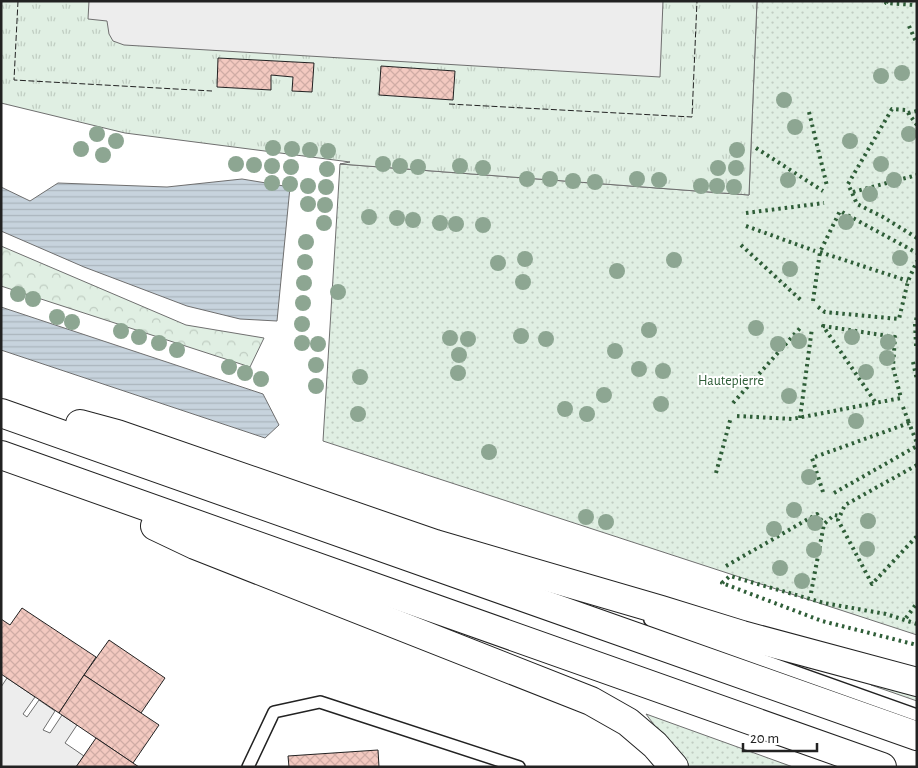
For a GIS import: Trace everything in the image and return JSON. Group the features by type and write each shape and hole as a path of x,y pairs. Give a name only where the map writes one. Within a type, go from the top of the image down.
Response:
{"highway":[{"path":"1,405 117,434 435,544 742,635 917,682"},
{"path":"1,413 917,736"},
{"path":"1,456 882,767"},
{"path":"41,470 195,545 591,701 628,722 655,745 674,767"}],"lane":[{"path":"435,544 620,610"},
{"path":"639,616 917,715"},
{"path":"248,767 274,712 320,702 519,767"}],"green space":[{"path":"1,1 757,1 749,195 340,164 350,162 125,133 1,103"},
{"name":"Hautepierre","path":"757,1 917,1 917,635 323,441 340,164 749,195"},
{"path":"1,246 186,325 264,338 250,367 1,286"},
{"path":"874,681 917,693 917,701 871,685"},
{"path":"646,714 793,767 683,767"}],"shaded area":[{"path":"89,1 663,1 660,77 124,45 113,41 109,34 107,21 88,19"},
{"path":"242,179 290,187 277,321 240,319 187,306 84,267 1,231 1,187 30,201 58,183 167,187"},
{"path":"1,307 263,394 279,425 265,438 1,350"},
{"path":"7,678 35,697 23,714 27,717 39,700 55,711 43,730 50,733 62,715 77,725 65,743 84,756 76,767 1,767 1,687"}],"building":[{"path":"218,58 314,63 312,92 292,91 293,77 271,75 271,90 217,87"},
{"path":"381,66 455,71 453,100 379,95"},
{"path":"22,608 96,657 59,713 1,674 1,619 10,625"},
{"path":"109,640 165,678 141,713 84,675"},
{"path":"84,675 159,725 133,763 59,713"},
{"path":"96,738 133,763 139,767 76,767"},
{"path":"378,750 379,767 289,767 288,756"}],"hedge":[{"path":"887,1 886,3 915,5"},
{"path":"909,26 917,44"},
{"path":"917,125 906,110 892,109 848,184 857,204 883,217 917,238"},
{"path":"908,113 917,111"},
{"path":"809,112 827,186"},
{"path":"756,148 823,191"},
{"path":"853,192 917,175"},
{"path":"746,213 824,203"},
{"path":"813,301 820,252 840,211 917,253"},
{"path":"746,226 815,251"},
{"path":"741,245 803,302"},
{"path":"820,252 908,281"},
{"path":"818,307 825,312 899,319 908,281 917,261"},
{"path":"916,346 915,324 917,316"},
{"path":"737,416 792,419 901,398 893,367 895,337 823,326 876,403"},
{"path":"733,403 801,327"},
{"path":"800,418 812,328"},
{"path":"913,362 917,380"},
{"path":"903,407 909,423"},
{"path":"716,473 731,417"},
{"path":"823,492 812,458 909,423 917,443"},
{"path":"834,493 917,446"},
{"path":"917,465 845,505 838,520 872,584 917,536"},
{"path":"726,566 817,514 824,524"},
{"path":"811,593 824,524 834,515 840,516"},
{"path":"917,624 886,614 824,603 730,576 722,583 822,621 917,645"},
{"path":"906,618 917,603"}],"fence":[{"path":"18,1 14,80 212,91"},
{"path":"449,104 692,117 697,1"}]}
